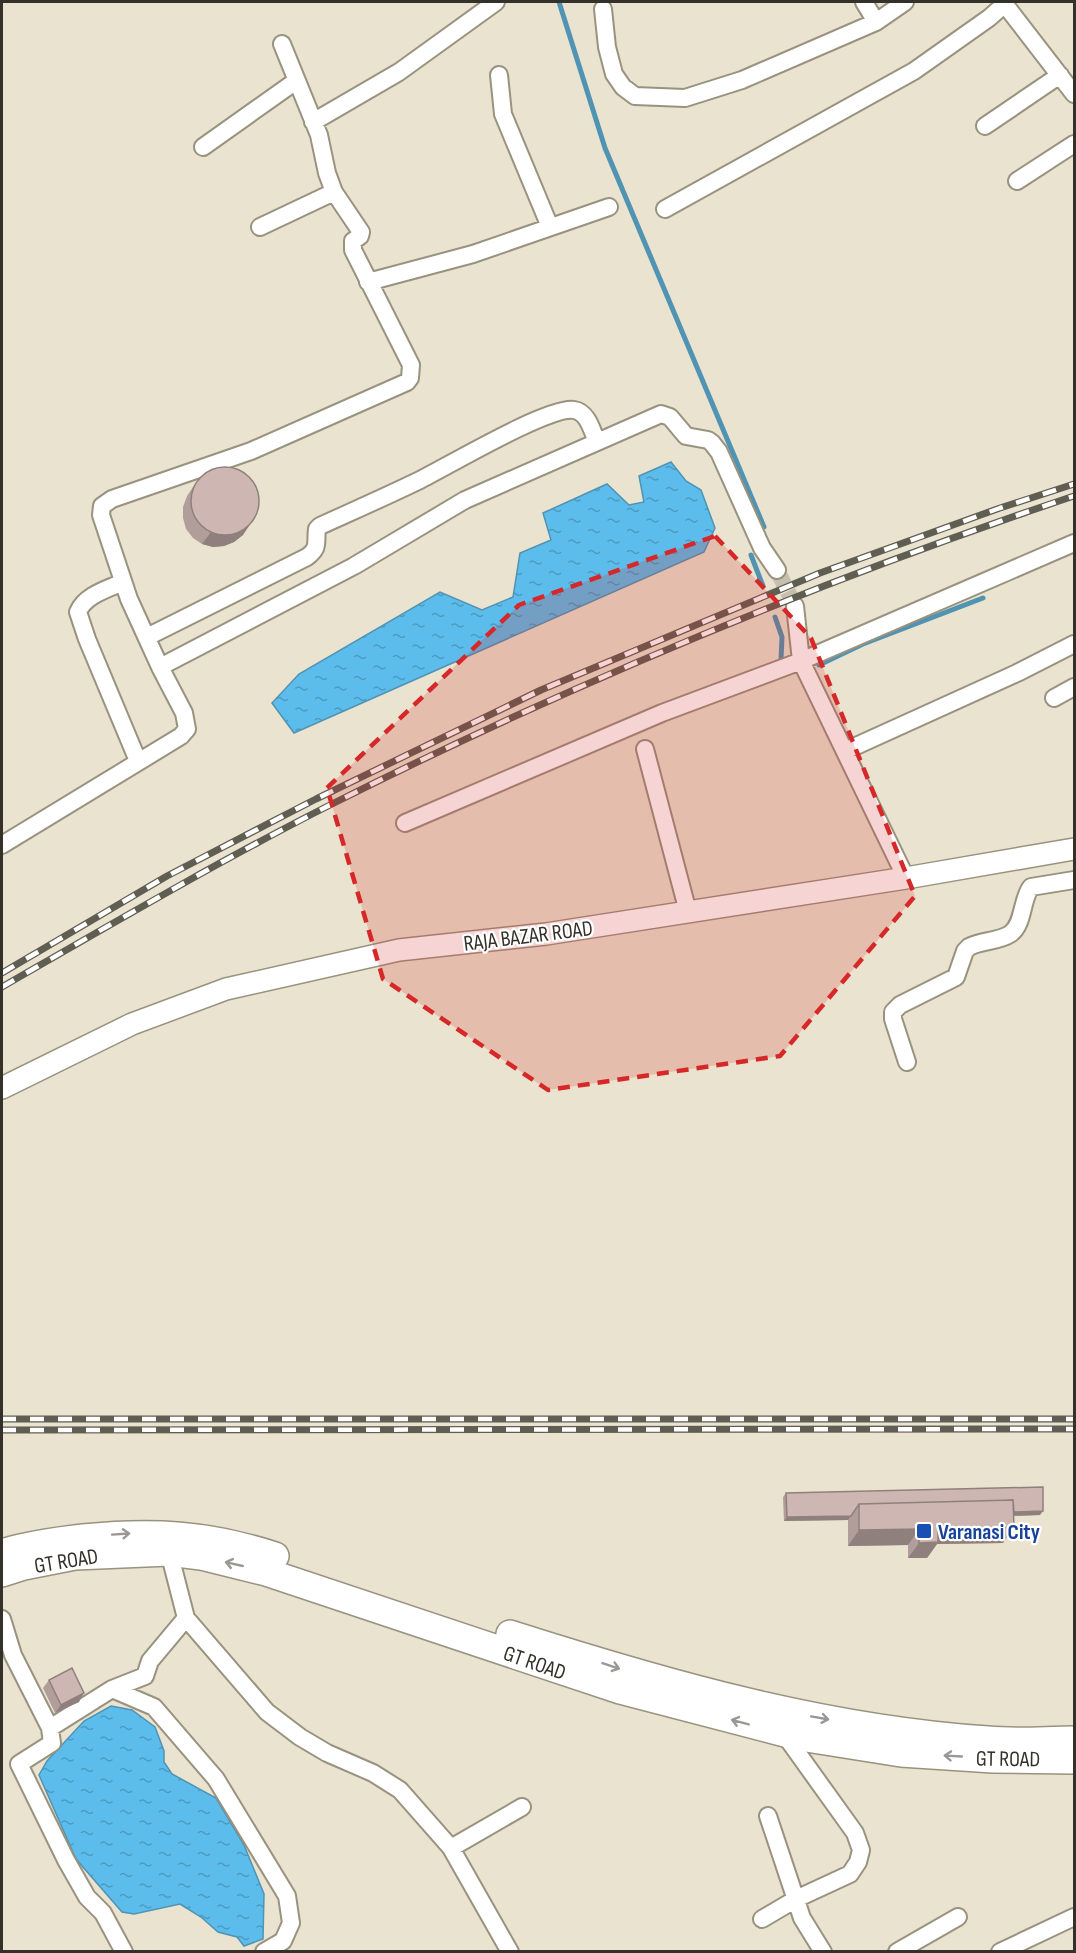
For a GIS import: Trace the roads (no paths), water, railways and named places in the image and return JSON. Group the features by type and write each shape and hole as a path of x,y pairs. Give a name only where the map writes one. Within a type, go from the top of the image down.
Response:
{"highway":[{"name":"GT ROAD","path":"2,1553 21,1547 126,1533 170,1543 201,1556 266,1572 620,1690 784,1733 900,1753 993,1759 1074,1760"},
{"name":"GT ROAD","path":"2,1573 24,1566 75,1556 170,1543 220,1541 263,1552 626,1671 802,1715 875,1728 990,1741 1074,1740"}],"street":[{"path":"314,122 399,72 496,2"},
{"path":"864,2 876,22"},
{"path":"603,9 607,47 614,74 623,87 635,96 685,98 742,80 876,22 905,2"},
{"path":"664,210 915,71 989,18 1004,3 1074,94"},
{"path":"2,844 181,736 187,729 184,713 160,667 123,582 100,515 102,506 112,499 251,451 407,382 410,378 411,366 352,250 353,241 360,236 361,232 334,192 327,173 319,135 282,44"},
{"path":"499,75 503,114 550,227"},
{"path":"985,126 1060,75"},
{"path":"203,147 296,81"},
{"path":"1017,181 1074,144"},
{"path":"260,226 334,192"},
{"path":"368,282 473,254 609,207"},
{"path":"147,637 307,557 317,547 317,529 320,526 547,416 572,409 581,412 587,419 597,442"},
{"path":"160,667 354,566 465,500 661,414 670,417 686,436 708,440 719,452 762,548 777,570"},
{"path":"405,823 662,714 801,661 1074,543"},
{"path":"123,582 89,598 81,604 78,612 138,761"},
{"path":"795,606 801,661 906,878"},
{"path":"845,751 1017,673 1074,644"},
{"path":"1054,698 1074,687"},
{"path":"645,749 688,912"},
{"name":"RAJA BAZAR ROAD","path":"2,1088 132,1024 226,989 399,950 546,934 906,878 1074,849"},
{"path":"907,1062 893,1019 893,1012 900,1005 956,976 965,951 969,947 1010,934 1016,928 1026,893 1031,887 1074,880"},
{"path":"170,1543 186,1618 267,1712 300,1737 327,1753 373,1773 400,1790 450,1848 510,1952"},
{"path":"50,1728 112,1689 145,1676 150,1661 186,1618"},
{"path":"2,1619 13,1655 50,1728 52,1743 19,1764 66,1860 87,1896 103,1913 124,1952"},
{"path":"112,1689 154,1707 216,1779 287,1896 291,1923 283,1941 264,1952"},
{"path":"762,1919 796,1899 850,1874 858,1862 861,1850 855,1833 784,1733"},
{"path":"450,1848 522,1807"},
{"path":"768,1816 802,1918 823,1952"},
{"path":"897,1952 958,1917"},
{"path":"1000,1952 1074,1917"}],"water":[{"path":"671,462 686,481 701,490 715,528 704,552 294,733 272,703 299,674 440,592 482,610 513,597 520,553 551,540 543,513 607,484 629,505 644,502 639,476"},
{"path":"111,1706 132,1710 155,1727 164,1751 164,1762 172,1774 216,1798 244,1845 264,1894 263,1939 244,1946 237,1937 218,1932 201,1917 180,1904 134,1914 122,1912 76,1859 39,1775 47,1761 84,1721"}],"waterway":[{"path":"559,2 605,148 764,527"},
{"path":"751,555 763,586"},
{"path":"819,665 863,644 983,598"},
{"path":"775,617 782,637 781,660"}],"tunnel":[{"path":"777,570 795,606"}],"railway":[{"path":"2,973 167,876 316,799 541,690 820,573 1000,508 1074,484"},
{"path":"2,987 283,829 507,720 693,638 788,600 1074,496"},
{"path":"2,1419 1074,1419"},
{"path":"2,1430 1074,1429"}],"place":[{"name":"Varanasi City","path":"924,1531"}]}
